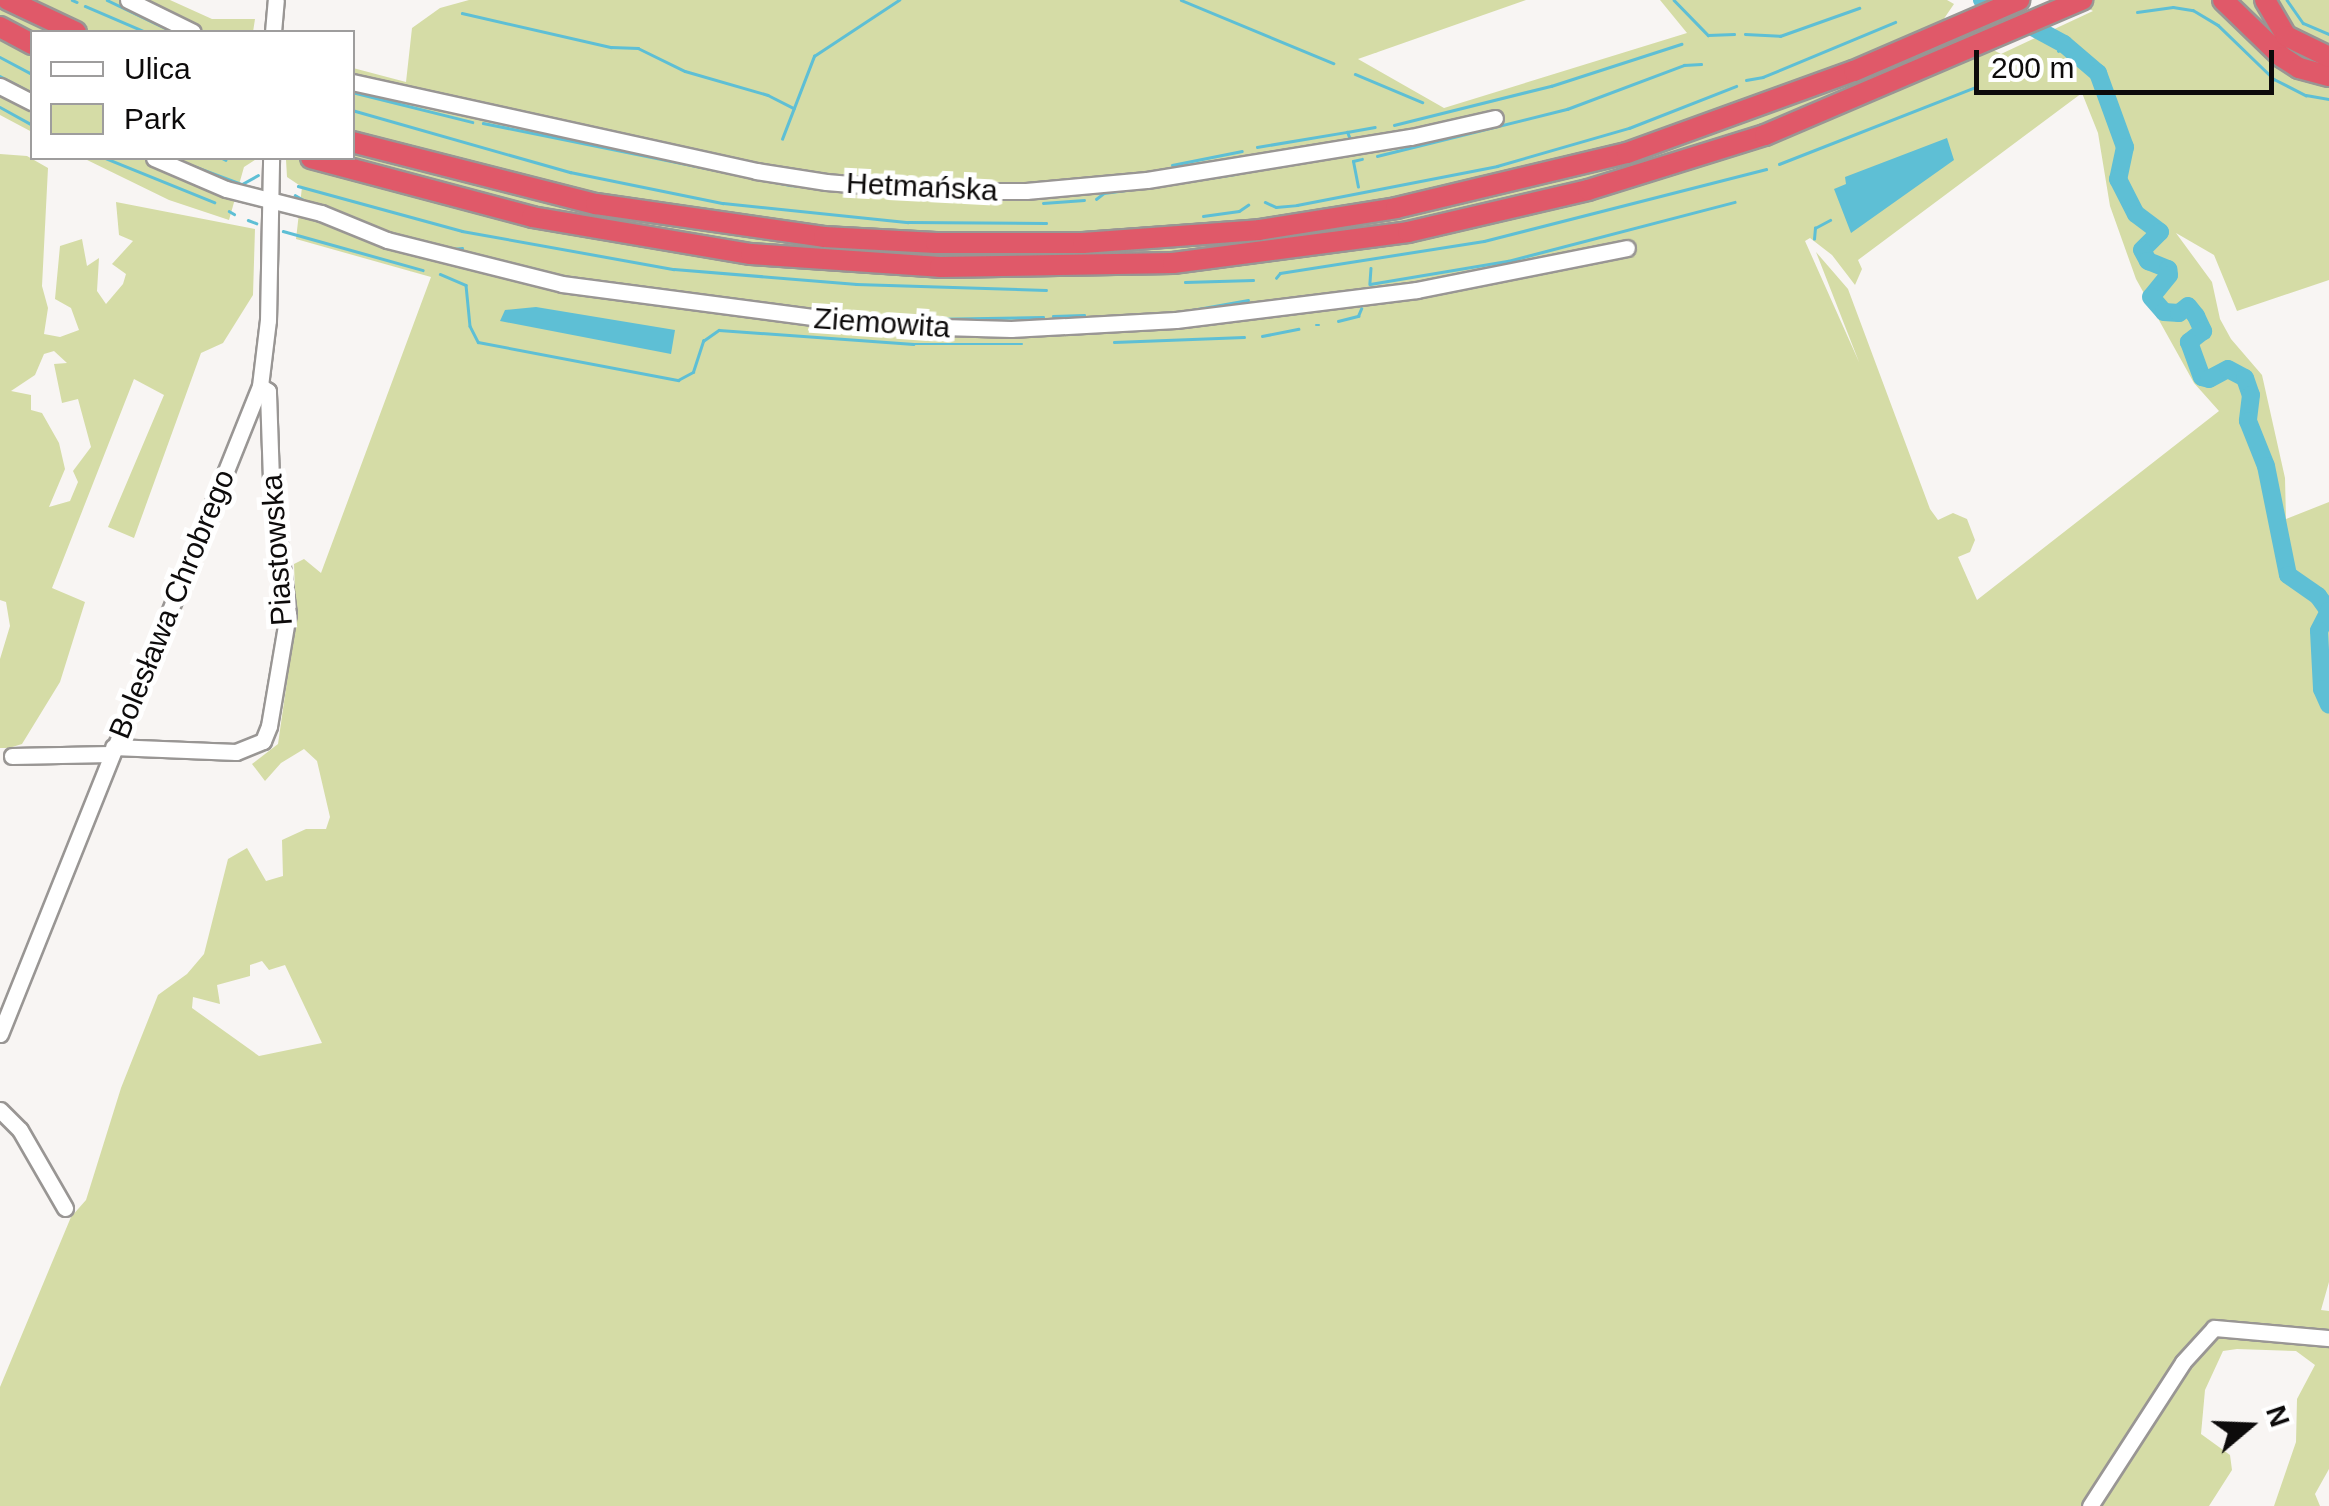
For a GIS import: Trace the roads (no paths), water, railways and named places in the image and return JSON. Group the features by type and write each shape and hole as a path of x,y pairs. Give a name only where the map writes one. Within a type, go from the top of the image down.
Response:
{"highway":[{"path":"8,0 72,30"},
{"path":"355,143 513,186 675,218 879,240 1083,243 1322,221 1556,173 1747,110 2019,0"},
{"path":"2223,0 2282,57 2299,68 2329,76"},
{"path":"2265,0 2286,36 2329,57"},
{"path":"318,160 532,217 751,254 940,267 1173,264 1324,246 1510,211 1740,144 1984,46 2080,1"},
{"path":"0,27 30,43"}],"street":[{"path":"128,0 189,30"},
{"path":"273,30 276,0"},
{"name":"Hetmańska","path":"355,83 756,170 851,184 967,192 1147,180 1411,138 1496,118"},
{"path":"0,86 30,101"},
{"name":"Ziemowita","path":"159,160 226,189 321,213 404,245 562,284 768,314 939,328 1048,328 1176,320 1481,280 1627,248"},
{"name":"Bolesława Chrobrego","path":"0,1034 260,386 268,320 270,160"},
{"name":"Piastowska","path":"111,751 236,752 263,741 288,614 271,479 269,400 260,386"},
{"path":"12,756 111,751"},
{"path":"0,1110 20,1130 65,1208"},
{"path":"2090,1506 2183,1362 2214,1328 2329,1338"}],"water":[{"path":"1947,138 1954,160 1851,233 1834,189 1846,184 1845,177"},
{"path":"536,307 675,330 671,354 500,321 505,310"}],"waterway":[{"path":"72,0 77,2"},
{"path":"107,0 170,30"},
{"path":"782,139 814,56 899,0"},
{"path":"1181,0 1333,63"},
{"path":"1674,0 1708,35 1734,34"},
{"path":"1982,0 2064,44 2098,73 2125,147 2118,179 2136,214 2160,232 2142,250 2148,261 2168,269 2169,275 2151,297 2164,312 2179,313 2188,306 2196,316 2203,331 2189,342 2202,377 2209,379 2228,369 2245,378 2251,395 2248,421 2266,466 2288,575 2318,596 2329,611 2319,631 2322,689 2329,705"},
{"path":"2287,0 2303,23 2329,34"},
{"path":"85,6 141,30"},
{"path":"2137,12 2173,7 2193,10 2218,25 2274,79 2306,95 2329,99"},
{"path":"1745,34 1780,36 1859,8"},
{"path":"462,13 611,47 638,48 685,71 768,95 794,108"},
{"path":"1746,80 1763,77 1895,22"},
{"path":"1394,125 1551,86 1681,44"},
{"path":"2058,51 2064,44"},
{"path":"0,57 30,73"},
{"path":"2086,60 2091,58"},
{"path":"1377,156 1567,109 1684,65 1701,64"},
{"path":"1355,74 1422,102"},
{"path":"0,76 30,92"},
{"path":"1265,202 1276,207 1297,205 1497,166 1629,128 1736,86"},
{"path":"1779,164 1975,87"},
{"path":"355,93 472,122"},
{"path":"0,107 30,124"},
{"path":"355,111 570,172 723,203 908,222 1046,223"},
{"path":"483,123 791,185 932,198"},
{"path":"1349,137 1347,132 1375,127"},
{"path":"1257,147 1347,132"},
{"path":"1172,165 1242,151"},
{"path":"1358,187 1353,161 1362,159"},
{"path":"110,160 214,202"},
{"path":"177,160 242,184 258,175"},
{"path":"1276,278 1280,273 1484,241 1766,169"},
{"path":"1169,184 1236,174"},
{"path":"298,186 462,231 674,269 856,284 1046,290"},
{"path":"1096,199 1104,193 1131,189"},
{"path":"295,195 307,202"},
{"path":"955,198 1012,198"},
{"path":"1043,203 1084,200"},
{"path":"1371,268 1370,284 1508,261 1734,202"},
{"path":"1203,216 1239,211 1248,205"},
{"path":"334,210 396,235"},
{"path":"229,211 234,214"},
{"path":"248,220 256,223"},
{"path":"1814,239 1815,228 1830,220"},
{"path":"283,231 423,270"},
{"path":"452,249 462,248"},
{"path":"440,274 466,285 470,326 478,342 678,380 693,372 703,341 719,330 913,344 1022,344"},
{"path":"1185,282 1253,280"},
{"path":"1175,313 1248,300"},
{"path":"1338,321 1358,316 1361,309"},
{"path":"836,313 925,319 1043,317"},
{"path":"1053,316 1084,315"},
{"path":"1262,336 1298,329"},
{"path":"1114,342 1244,337"}]}
